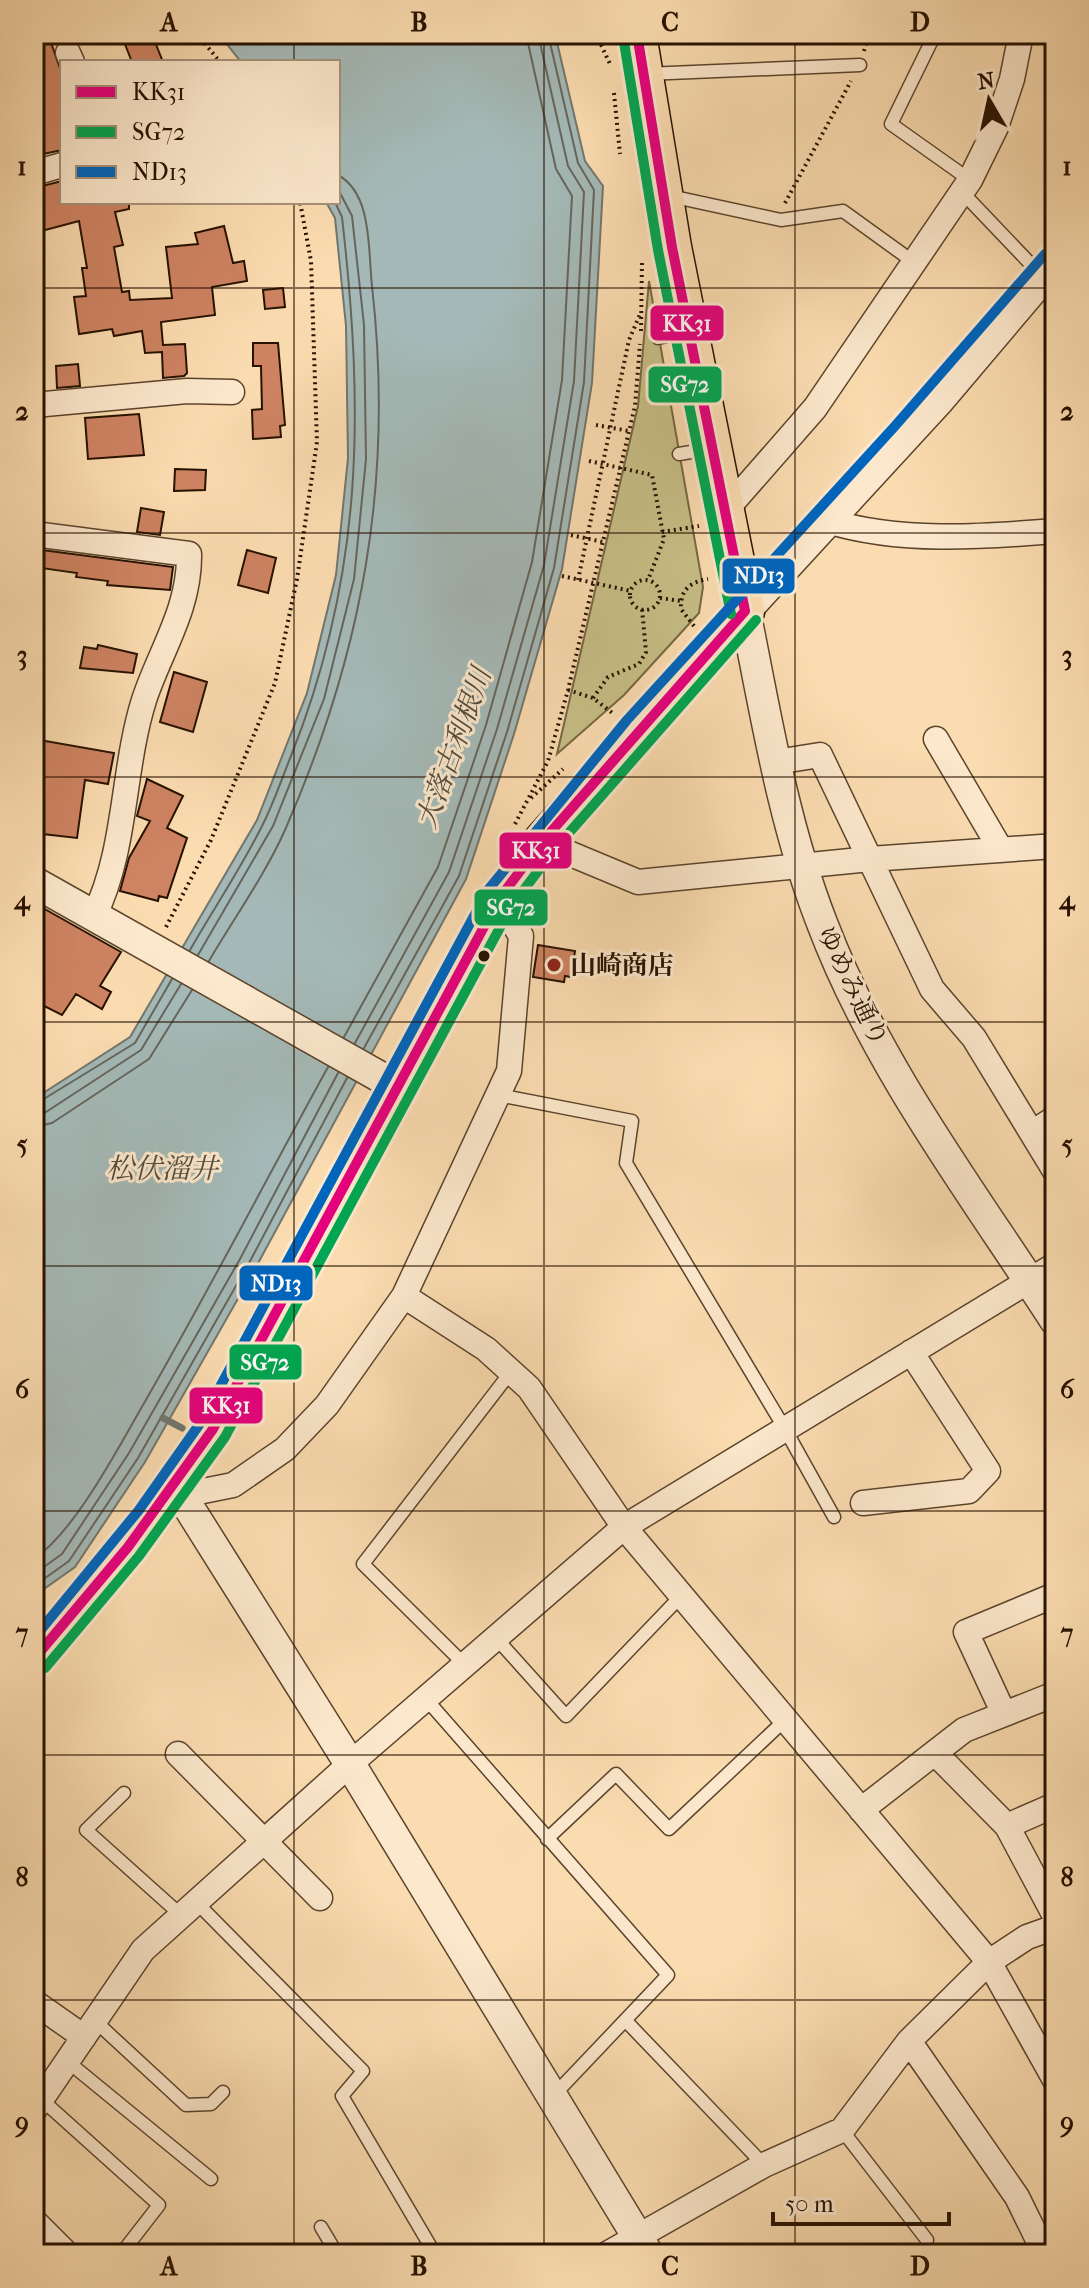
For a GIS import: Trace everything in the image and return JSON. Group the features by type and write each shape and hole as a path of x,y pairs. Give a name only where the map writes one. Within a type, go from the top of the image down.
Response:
{"main road":[{"path":"34,1659 114,1568 176,1487 213,1429 387,1081 499,899 741,593 714,518 696,451 673,335 663,195 628,81 637,34"}],"street":[{"path":"714,518 815,408 966,186 996,127 1012,79 1021,34"},
{"path":"34,173 60,166"},
{"path":"741,593 828,521 939,400 1049,270"},
{"path":"34,405 187,391 232,392"},
{"path":"828,521 859,531 935,535 1055,531"},
{"path":"34,534 189,554 182,611 144,701 120,830 94,916"},
{"name":"ゆめみ通り","path":"741,593 776,762 802,867 853,993 891,1064 1042,1273 1055,1320"},
{"path":"936,739 1001,850"},
{"path":"776,762 820,755 932,989 974,1038 1055,1171"},
{"path":"542,842 638,882 870,859 1055,846"},
{"path":"34,882 94,916 160,946 387,1081"},
{"path":"176,1487 203,1491 233,1485 285,1449 327,1405 404,1296 509,1071 521,936 499,899"},
{"path":"1032,1133 1055,1118"},
{"path":"38,2105 143,1950 350,1764 624,1527 1042,1273"},
{"path":"404,1296 486,1349 529,1388 624,1527 989,1962 1055,2080"},
{"path":"863,1503 969,1491 988,1471 911,1352"},
{"path":"176,1487 350,1764 642,2244"},
{"path":"1004,1714 966,1632 1055,1595"},
{"path":"861,1810 964,1730 1055,1694"},
{"path":"935,1753 1007,1826 1055,1916"},
{"path":"178,1754 320,1898"},
{"path":"1007,1826 1055,1805"},
{"path":"607,2254 642,2244 764,2165 842,2130 909,2041 989,1962 1027,1937 1055,1927"},
{"path":"34,2002 90,2029"},
{"path":"909,2041 1017,2197 1045,2254"},
{"path":"34,2221 67,2254"}],"lane":[{"path":"935,34 891,124 966,186 1049,270"},
{"path":"628,81 860,65"},
{"path":"663,195 776,219 843,211 915,263"},
{"path":"498,1095 632,1121 626,1163 834,1517"},
{"path":"465,1665 363,1564 510,1373"},
{"path":"496,1638 566,1716 681,1596"},
{"path":"426,1699 668,1975 552,2097"},
{"path":"547,1839 616,1774 669,1829 785,1720"},
{"path":"124,1793 86,1830 190,1909 363,2071 342,2096 435,2254"},
{"path":"625,2020 764,2165"},
{"path":"90,2029 186,2105 211,2104 223,2092"},
{"path":"67,2061 211,2179"},
{"path":"38,2105 159,2205 121,2254"},
{"path":"842,2130 927,2240"},
{"path":"321,2227 337,2254"}],"path":[{"path":"197,34 218,60"},
{"path":"776,219 860,65 869,34"},
{"path":"620,154 628,81"},
{"path":"160,946 211,840 275,683 297,579 317,442 311,261 300,204"},
{"path":"548,761 568,690 635,406 642,274"},
{"path":"578,580 629,340 642,310"},
{"path":"596,425 629,431"},
{"path":"589,461 652,475 663,547 653,562 648,580"},
{"path":"662,532 714,518"},
{"path":"571,535 603,542"},
{"path":"562,576 631,591"},
{"path":"648,580 658,587 660,598 652,608 642,609 634,604 631,591 637,583 648,580"},
{"path":"681,601 692,583 741,593"},
{"path":"660,598 681,601"},
{"path":"681,601 689,622 698,630 704,623"},
{"path":"593,698 608,677 639,664 646,652 642,609"},
{"path":"568,690 593,698 618,718 609,727"},
{"path":"529,799 571,762"}],"shaded area":[{"path":"649,281 703,587 699,613 624,695 557,754 638,406"}],"water":[{"path":"219,34 555,34 585,161 603,186 592,383 562,569 514,734 466,879 256,1267 145,1462 75,1567 34,1596 34,1099 130,1037 257,820 307,693 336,575 348,458 346,326 335,218 327,204 340,204 340,60 239,60"}],"building":[{"path":"34,34 48,34 60,68 60,150 34,156 34,136 44,133 34,107"},
{"path":"121,34 140,34 143,41 153,37 162,60 131,60"},
{"path":"60,182 60,204 129,204 129,209 115,212 123,245 114,247 122,292 129,291 130,300 172,298 166,247 198,244 195,233 224,226 233,263 244,261 247,281 212,287 215,315 161,322 163,345 185,344 187,373 184,376 163,378 162,352 145,353 142,331 114,336 112,329 79,334 74,297 86,296 82,268 87,268 79,221 34,233 34,188"},
{"path":"283,288 285,307 265,309 263,290"},
{"path":"253,343 278,343 285,425 280,426 281,437 253,439 252,410 262,409 261,366 253,366"},
{"path":"78,364 80,386 57,388 56,366"},
{"path":"139,414 144,455 88,459 85,418"},
{"path":"175,469 206,470 205,490 174,491"},
{"path":"141,508 164,512 160,535 137,532"},
{"path":"34,549 173,567 170,590 107,585 108,581 76,577 77,573 34,567"},
{"path":"247,550 276,558 268,593 238,585"},
{"path":"98,645 137,654 133,673 80,668 84,647 97,649"},
{"path":"174,672 207,682 193,732 160,722"},
{"path":"34,739 114,753 108,784 85,780 77,838 34,833"},
{"path":"147,779 183,796 167,828 187,838 167,898 159,896 158,901 120,891 129,858 150,821 137,816"},
{"path":"34,903 121,952 100,986 111,992 102,1009 76,994 62,1015 34,1001 34,990 42,974 34,970"},
{"path":"538,945 575,951 571,977 565,976 564,982 533,977"}],"waterway":[{"path":"163,1418 182,1428"}],"transit line":[{"name":"KK31","path":"637,34 672,247 745,611"},
{"name":"SG72","path":"623,36 658,250 731,614"},
{"name":"ND13","path":"34,1638 139,1510 201,1422 488,890 627,720 895,426 1045,254"},
{"name":"KK31","path":"34,1659 128,1547 213,1429 499,899 542,842 745,611"},
{"name":"SG72","path":"45,1668 139,1556 225,1437 511,907 553,851 756,620"}],"place":[{"name":"山崎商店","path":"554,965"}],"water label":[{"name":"大落古利根川","path":"453,748"},
{"name":"松伏溜井","path":"162,1168"}]}
